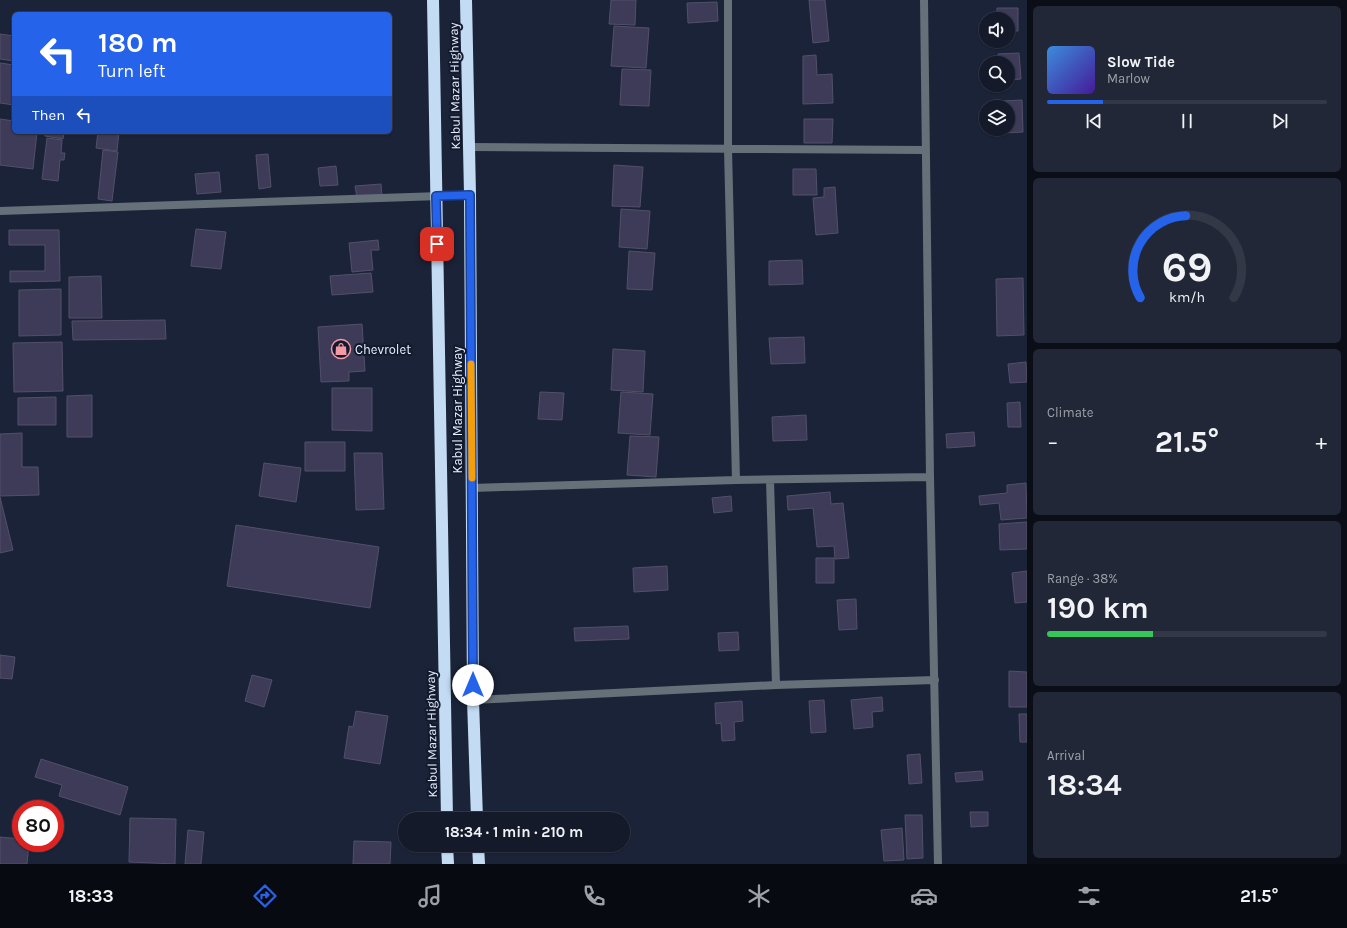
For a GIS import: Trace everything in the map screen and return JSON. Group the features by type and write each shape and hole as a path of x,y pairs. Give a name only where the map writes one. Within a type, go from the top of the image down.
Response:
{"highway":[{"name":"Kabul Mazar Highway","path":"433,0 447,812"},
{"name":"Kabul Mazar Highway","path":"466,0 470,195 473,700 478,812"},
{"path":"447,852 448,864"},
{"path":"478,852 479,864"}],"street":[{"path":"728,0 728,150 736,480"},
{"path":"924,0 930,477 938,864"},
{"path":"469,147 728,150 925,150"},
{"path":"0,211 470,195"},
{"path":"472,488 736,480 930,477"},
{"path":"770,480 776,685"},
{"path":"473,700 776,685 935,680"}],"building":[{"path":"611,0 636,0 635,25 609,24"},
{"path":"809,0 825,0 829,41 813,43"},
{"path":"717,2 718,21 688,23 687,3"},
{"path":"997,8 1018,8 1018,31 1015,31 1015,12 997,12"},
{"path":"614,26 649,28 646,68 611,66"},
{"path":"0,34 12,36 12,61 0,59"},
{"path":"1019,53 1021,79 1015,79 1015,56 998,56 998,54"},
{"path":"816,55 817,75 832,74 833,103 803,104 803,56"},
{"path":"0,63 12,65 12,105 0,103"},
{"path":"622,69 651,70 649,106 620,105"},
{"path":"1015,100 1022,100 1023,132 1015,132"},
{"path":"0,119 12,121 12,134 37,134 33,169 0,165"},
{"path":"804,119 833,119 832,143 804,143"},
{"path":"45,134 64,134 63,139 45,136"},
{"path":"98,134 119,134 117,151 96,148"},
{"path":"47,138 62,140 61,153 65,153 64,160 60,160 58,181 42,179"},
{"path":"103,150 118,152 112,201 98,199"},
{"path":"268,154 271,187 259,189 256,155"},
{"path":"614,165 643,167 640,207 612,206"},
{"path":"336,166 338,185 320,186 318,168"},
{"path":"793,169 816,169 817,195 793,195"},
{"path":"219,172 221,192 197,194 195,174"},
{"path":"381,184 382,196 357,198 355,186"},
{"path":"835,187 838,233 816,235 813,198 824,197 824,188"},
{"path":"621,209 650,211 647,249 619,247"},
{"path":"196,229 226,232 221,269 191,266"},
{"path":"9,230 59,230 60,281 10,282 10,271 45,271 45,245 9,245"},
{"path":"378,240 379,250 371,250 373,270 352,272 349,243"},
{"path":"629,251 655,253 652,290 627,289"},
{"path":"802,260 803,284 769,285 769,261"},
{"path":"371,273 373,292 332,295 330,276"},
{"path":"101,276 102,318 69,318 69,277"},
{"path":"1023,278 1024,335 997,336 996,279"},
{"path":"61,289 61,335 19,336 19,290"},
{"path":"165,320 166,339 73,340 72,321"},
{"name":"Chevrolet","path":"362,324 365,371 349,372 349,381 321,382 318,327"},
{"path":"804,337 805,363 771,364 769,338"},
{"path":"62,342 63,391 14,392 13,343"},
{"path":"613,349 645,351 643,392 611,390"},
{"path":"1026,362 1027,382 1010,383 1008,364"},
{"path":"332,388 372,388 372,431 332,430"},
{"path":"540,392 564,393 562,420 538,419"},
{"path":"621,392 653,394 650,435 618,433"},
{"path":"92,395 92,437 67,437 67,396"},
{"path":"56,397 56,425 18,425 18,398"},
{"path":"1020,402 1021,427 1008,427 1007,403"},
{"path":"806,415 807,440 773,441 772,417"},
{"path":"974,432 975,446 947,448 946,434"},
{"path":"22,433 22,467 38,467 39,495 0,496 0,434"},
{"path":"630,436 659,437 656,477 627,475"},
{"path":"305,442 345,442 345,471 305,471"},
{"path":"354,453 382,453 384,509 356,510"},
{"path":"264,463 301,468 296,502 259,496"},
{"path":"1026,483 1027,518 1001,520 999,503 980,505 979,496 1007,493 1007,485"},
{"path":"830,492 831,504 843,503 849,558 835,559 834,546 817,547 813,508 788,510 787,496"},
{"path":"731,496 732,511 714,513 712,498"},
{"path":"0,497 13,550 0,553"},
{"path":"1027,522 1027,549 1000,550 999,524"},
{"path":"236,525 379,547 370,608 227,586"},
{"path":"816,558 834,558 834,583 816,583"},
{"path":"667,566 668,590 634,592 633,568"},
{"path":"1027,571 1027,602 1015,603 1012,573"},
{"path":"856,599 857,629 839,630 837,600"},
{"path":"628,626 629,639 575,641 574,628"},
{"path":"738,632 739,650 719,651 718,633"},
{"path":"0,655 15,657 12,679 0,678"},
{"path":"1009,671 1027,672 1027,707 1009,707"},
{"path":"252,675 272,680 264,707 245,701"},
{"path":"882,697 883,711 872,712 873,727 854,729 851,700"},
{"path":"824,700 826,732 811,733 809,701"},
{"path":"742,701 743,721 734,722 735,740 722,741 721,723 716,724 715,703"},
{"path":"356,711 388,716 380,764 344,758 349,726 353,727"},
{"path":"1019,714 1027,714 1027,742 1020,742"},
{"path":"920,754 922,783 909,784 907,755"},
{"path":"41,759 128,787 120,815 59,796 62,785 35,777"},
{"path":"982,771 983,780 956,782 955,773"},
{"path":"970,812 988,812 988,826 971,827"},
{"path":"905,815 922,815 923,858 907,859"},
{"path":"130,818 176,819 175,864 129,862"},
{"path":"902,828 904,860 884,861 881,830"},
{"path":"188,830 204,832 201,864 185,864"},
{"path":"0,837 12,838 12,852 28,852 27,864 0,864"},
{"path":"354,841 391,842 390,864 353,864"}],"slow traffic":[{"path":"471,364 472,478"}],"place":[{"name":"Chevrolet","path":"341,349"}],"route":[{"path":"437,244 436,196 470,195 473,685"}]}
